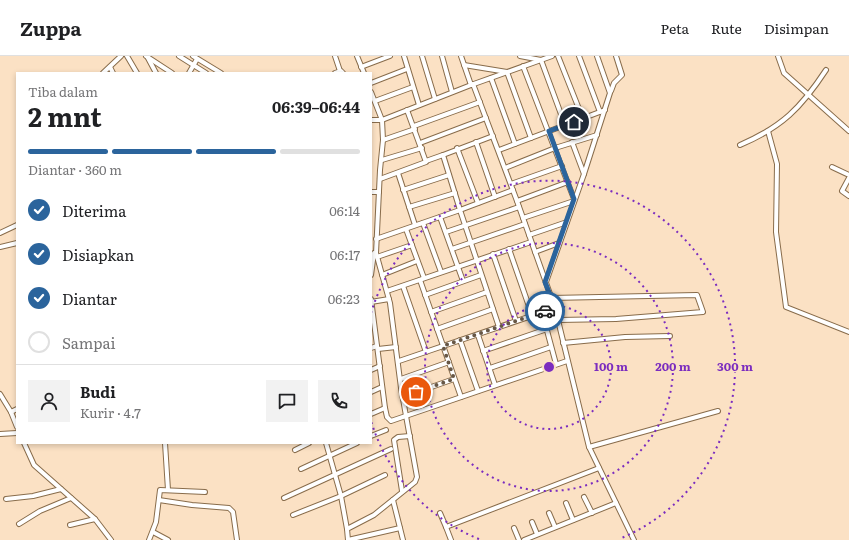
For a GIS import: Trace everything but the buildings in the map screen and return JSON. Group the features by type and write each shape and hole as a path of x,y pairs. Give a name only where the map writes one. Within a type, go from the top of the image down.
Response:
{"street":[{"path":"104,72 121,56"},
{"path":"128,56 136,72"},
{"path":"180,56 204,72"},
{"path":"193,56 219,72"},
{"path":"335,56 339,72"},
{"path":"357,56 364,72"},
{"path":"361,67 390,56"},
{"path":"404,56 420,105"},
{"path":"422,56 435,99"},
{"path":"442,56 452,92"},
{"path":"462,56 464,65 480,102 517,200 555,308 589,447 634,540"},
{"path":"520,56 541,60"},
{"path":"372,120 382,120 472,84 552,56"},
{"path":"558,56 583,119"},
{"path":"579,56 600,112"},
{"path":"597,56 611,91"},
{"path":"545,282 584,174 611,91 614,83 622,75 616,56"},
{"path":"778,56 784,73 849,131"},
{"path":"146,57 155,72"},
{"path":"146,57 170,72"},
{"path":"190,72 198,59"},
{"path":"541,60 565,125"},
{"path":"464,65 507,72"},
{"path":"523,66 574,200"},
{"path":"110,67 112,72"},
{"path":"372,83 408,69"},
{"path":"740,145 768,131 790,116 810,95 826,70"},
{"path":"507,72 531,138"},
{"path":"491,78 515,144"},
{"path":"374,101 413,87"},
{"path":"372,95 382,120 383,140 375,254 372,270"},
{"path":"383,140 480,102"},
{"path":"407,110 415,127 426,161"},
{"path":"498,150 606,110"},
{"path":"382,160 486,118"},
{"path":"768,131 777,164 776,232 786,306 849,332"},
{"path":"505,168 555,148 596,135"},
{"path":"380,179 424,164 426,161 457,148 493,136"},
{"path":"476,142 495,197"},
{"path":"572,142 584,174"},
{"path":"457,148 478,203"},
{"path":"443,155 470,243 499,327"},
{"path":"511,184 562,166"},
{"path":"832,167 849,175"},
{"path":"398,173 415,225"},
{"path":"403,190 449,175"},
{"path":"849,178 842,191 849,196"},
{"path":"517,200 568,182"},
{"path":"376,239 513,190"},
{"path":"372,192 379,192"},
{"path":"409,207 455,193"},
{"path":"523,218 574,200"},
{"path":"446,232 519,207"},
{"path":"440,217 463,281"},
{"path":"529,234 567,222"},
{"path":"423,223 440,272"},
{"path":"452,249 525,224"},
{"path":"0,233 16,225"},
{"path":"406,229 417,261 425,295 461,397"},
{"path":"387,291 476,259 531,242"},
{"path":"0,247 16,243"},
{"path":"535,252 559,244"},
{"path":"375,254 412,245"},
{"path":"509,249 532,315"},
{"path":"347,529 374,515 415,482 418,477 403,397 389,299 375,254"},
{"path":"493,254 516,321"},
{"path":"382,274 417,261"},
{"path":"425,295 481,275"},
{"path":"403,286 426,352"},
{"path":"431,312 487,292"},
{"path":"551,298 697,295 703,312 616,320 558,320"},
{"path":"372,302 389,299"},
{"path":"399,361 555,308"},
{"path":"437,329 493,309"},
{"path":"542,312 556,364"},
{"path":"372,314 378,347 385,408 387,417 391,421 567,361"},
{"path":"483,351 547,328"},
{"path":"478,335 495,385"},
{"path":"563,342 625,337 670,336"},
{"path":"460,340 478,391"},
{"path":"372,348 396,346"},
{"path":"490,368 551,347"},
{"path":"401,379 449,362"},
{"path":"372,370 380,366"},
{"path":"403,397 454,379"},
{"path":"372,392 382,387"},
{"path":"0,394 11,412 16,424"},
{"path":"372,414 385,408"},
{"path":"11,412 16,410"},
{"path":"589,447 718,411"},
{"path":"372,436 386,430"},
{"path":"0,434 16,433"},
{"path":"402,491 394,440 410,436"},
{"path":"24,444 34,465 95,519 112,540"},
{"path":"165,444 168,490"},
{"path":"295,450 307,444"},
{"path":"326,444 341,498 348,540 400,528"},
{"path":"301,469 355,444"},
{"path":"284,498 391,449"},
{"path":"446,527 599,468"},
{"path":"293,515 341,498 385,475"},
{"path":"6,499 33,496 62,489"},
{"path":"148,540 153,532 156,522 160,490 205,492"},
{"path":"584,497 592,513"},
{"path":"19,524 40,511 71,498"},
{"path":"159,500 192,506 229,508 233,512 237,540"},
{"path":"393,500 403,540"},
{"path":"566,502 573,520"},
{"path":"524,540 616,503"},
{"path":"549,513 555,527"},
{"path":"440,514 451,540"},
{"path":"70,525 95,519"},
{"path":"532,522 537,534"},
{"path":"514,528 519,540"},
{"path":"153,532 168,540"}],"way so far":[{"path":"416,392 454,379 443,346 545,311"}],"route":[{"path":"545,311 555,308 545,282 574,199 549,131 574,122"}]}
